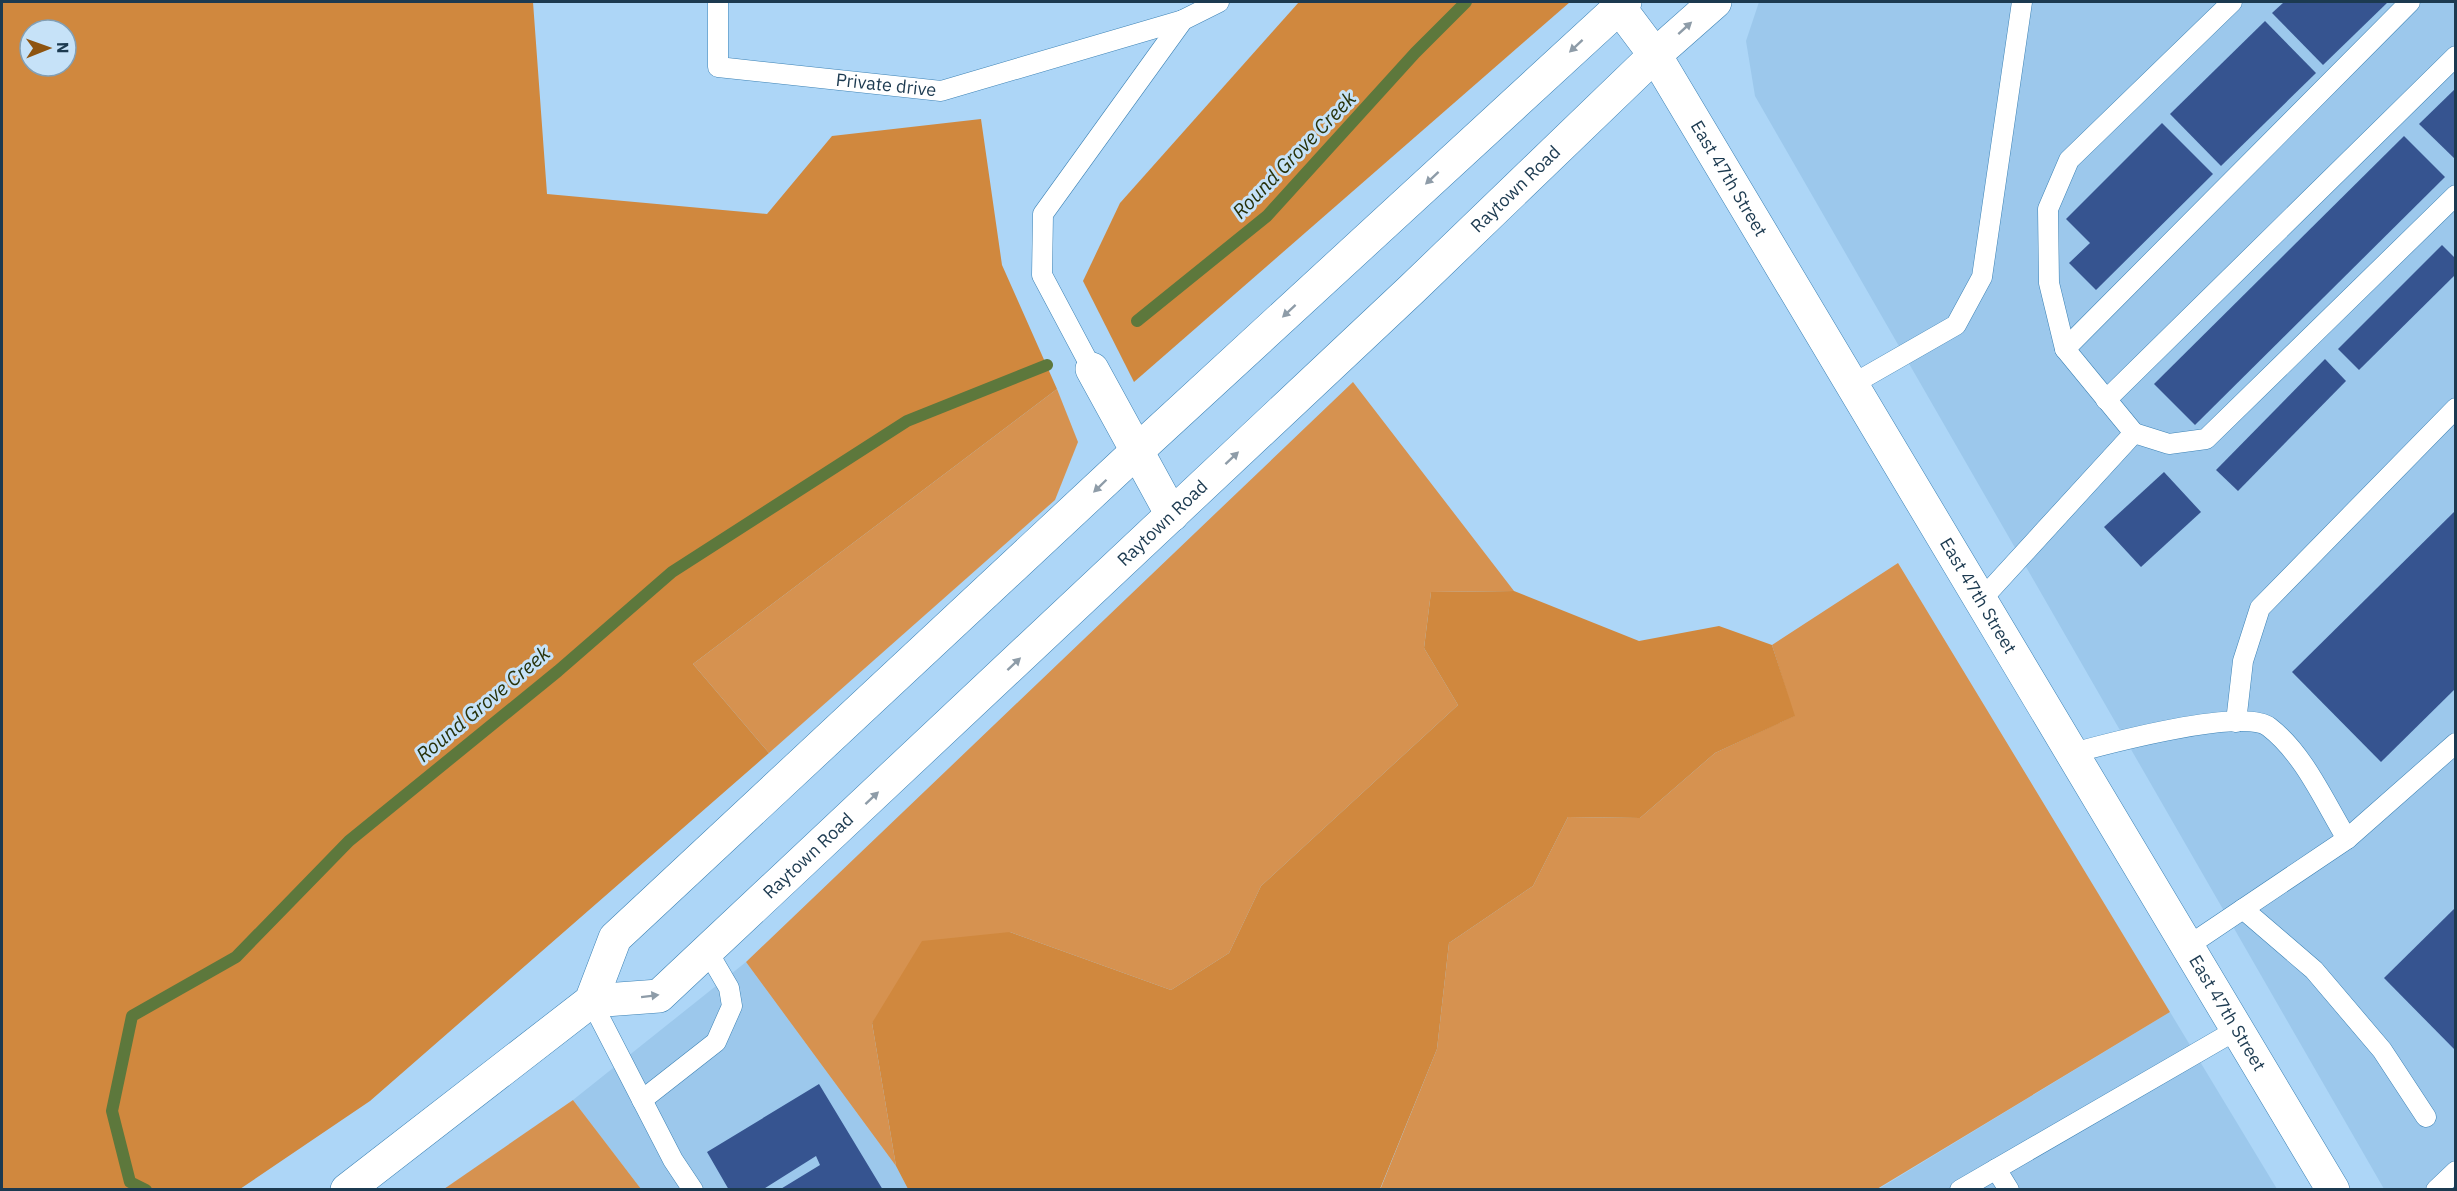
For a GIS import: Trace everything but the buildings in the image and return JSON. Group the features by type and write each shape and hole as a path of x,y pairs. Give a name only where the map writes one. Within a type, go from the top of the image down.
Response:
{"main road":[{"name":"Raytown Road","path":"591,1001 659,996 1412,289 1655,54 1715,2"},
{"name":"East 47th Street","path":"1622,4 1655,54 1982,599 2333,1190"},
{"path":"347,1190 591,1001 615,938 1137,451 1622,4"},
{"path":"1092,369 1172,515"}],"lane":[{"name":"Private drive","path":"718,2 718,67 941,91 1183,20 1219,2"},
{"path":"1853,384 1956,325 1982,277 2022,2"},
{"path":"2232,2 2069,160 2048,208 2049,283 2065,349 2134,434 2169,444 2206,439 2456,195"},
{"path":"2065,349 2410,2"},
{"name":"Private drive","path":"1092,369 1042,275 1043,214 1183,20"},
{"path":"2106,400 2456,57"},
{"path":"2236,722 2243,661 2260,608 2456,408"},
{"path":"1982,599 2134,434"},
{"path":"2073,753 2153,732 2250,720 2268,725 2295,752 2347,839"},
{"path":"2188,946 2347,839 2456,743"},
{"path":"2243,909 2314,970 2382,1050 2427,1117"},
{"path":"642,1100 716,1042 732,1006 729,988 708,952"},
{"path":"591,1001 673,1160 693,1190"},
{"path":"1960,1190 2238,1029"},
{"path":"1996,1169 2009,1190"},
{"path":"2436,1190 2456,1171"}],"shaded area":[{"path":"2,2 533,2 547,194 767,214 832,136 981,119 1002,265 1057,389 693,664 769,753 370,1101 240,1189 2,1189"},
{"path":"1299,2 1570,2 1134,382 1083,281 1120,203"},
{"path":"1759,2 2455,2 2455,1189 2384,1189 1755,96 1746,41"},
{"path":"1353,382 1514,591 1431,592 1424,648 1458,705 1261,886 1229,953 1171,990 1010,932 872,1023 896,1166 746,962"},
{"path":"1057,389 1078,442 1055,500 769,753 693,664"},
{"path":"1898,563 2170,1012 1877,1189 1380,1190 1437,1049 1449,943 1533,886 1568,817 1640,818 1715,753 1794,716 1772,645"},
{"path":"1514,591 1639,641 1719,626 1772,645 1795,716 1715,753 1640,818 1568,817 1533,886 1449,943 1437,1049 1380,1189 908,1189 896,1166 872,1023 922,941 1010,932 1171,990 1229,953 1261,886 1458,705 1424,648 1431,592"},
{"path":"746,962 896,1166 908,1189 641,1189 573,1100"},
{"path":"2170,1012 2277,1189 1877,1190"},
{"path":"573,1100 641,1189 444,1189"}],"waterway":[{"name":"Round Grove Creek","path":"1137,321 1267,216 1415,53 1466,2"},
{"name":"Round Grove Creek","path":"146,1190 130,1182 112,1111 132,1016 236,957 349,841 558,671 672,572 907,421 1047,365"}]}
